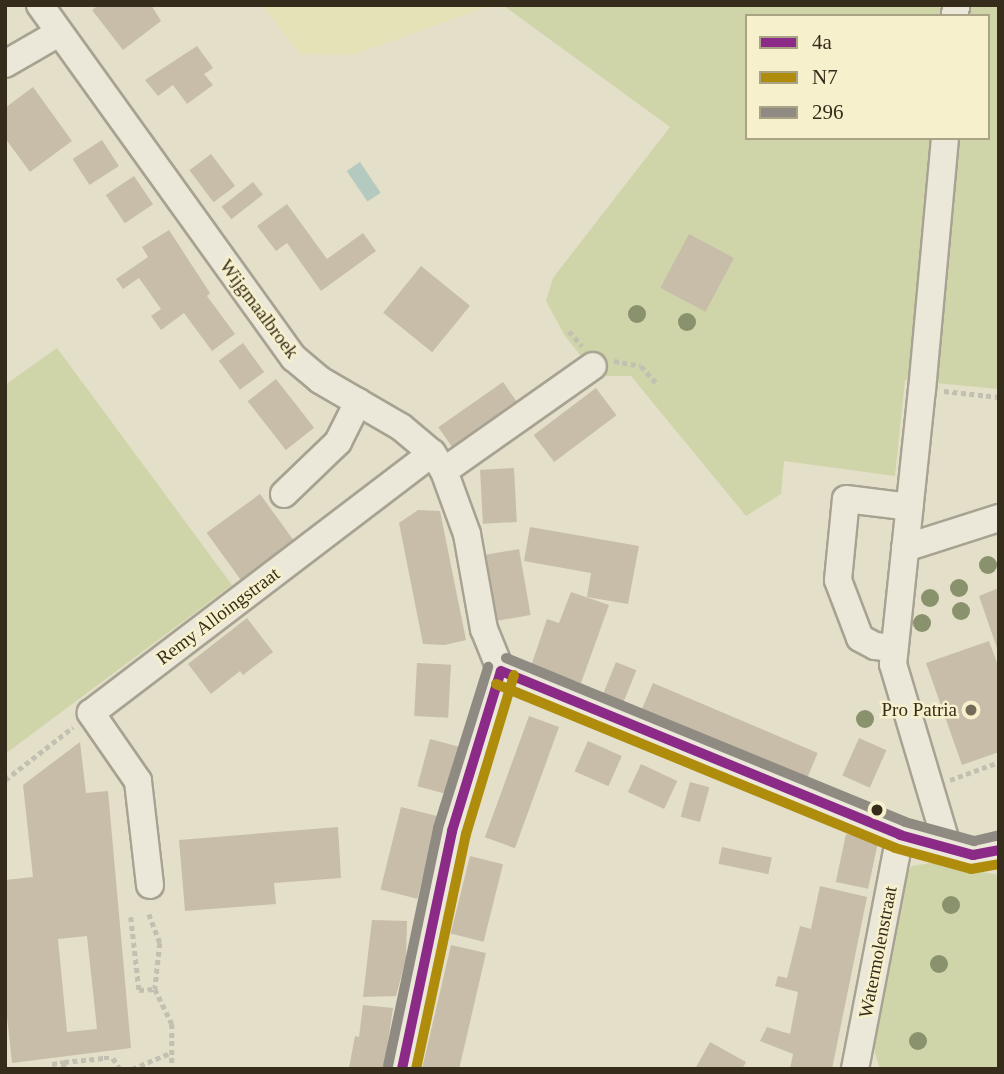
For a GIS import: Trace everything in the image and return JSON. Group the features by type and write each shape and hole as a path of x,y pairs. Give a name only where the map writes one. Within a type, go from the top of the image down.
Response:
{"street":[{"name":"Wijgmaalbroek","path":"40,5 294,358 320,380 401,427 438,462 467,534 484,629 501,671"},
{"path":"5,64 60,33"},
{"path":"944,140 922,389 893,664 948,848"},
{"name":"Remy Alloingstraat","path":"91,713 438,462 593,366"},
{"path":"284,494 338,442 358,402"},
{"path":"894,648 875,646 860,638 838,579 846,499 910,507"},
{"path":"905,548 999,518"},
{"path":"402,1069 452,831 501,671 900,835 973,855 999,850"},
{"path":"91,713 138,781 150,884"},
{"name":"Watermolenstraat","path":"855,1069 900,835"}],"path":[{"path":"593,366 614,361 641,366 658,385"},
{"path":"922,389 999,397"},
{"path":"5,780 91,713"},
{"path":"929,787 999,762"},
{"path":"149,914 160,943 155,989 172,1024 172,1069"},
{"path":"131,917 139,990 155,989"},
{"path":"132,1069 172,1052"},
{"path":"52,1064 113,1058 120,1069"},
{"path":"63,1069 64,1062"}],"shaded area":[{"path":"262,5 492,5 353,55 300,54"},
{"path":"360,162 381,193 367,202 347,171"}],"green space":[{"path":"503,5 999,5 999,389 905,380 895,476 784,461 781,494 746,516 631,376 597,376 565,336 546,301 553,278 670,127"},
{"path":"57,348 232,585 5,754 5,385"},
{"path":"931,863 999,875 999,1069 880,1069 873,1033 904,876 912,866"}],"building":[{"path":"99,5 151,5 161,21 123,50 92,10"},
{"path":"197,46 213,68 204,74 213,85 187,104 173,85 158,96 145,80"},
{"path":"33,87 72,141 30,172 5,138 5,108"},
{"path":"102,140 119,166 90,185 73,159"},
{"path":"211,154 235,186 214,202 189,170"},
{"path":"134,176 153,204 125,223 106,195"},
{"path":"253,182 263,195 231,219 221,207"},
{"path":"287,204 327,259 363,233 376,251 321,291 287,243 276,251 257,226"},
{"path":"169,230 210,293 207,296 235,334 212,351 184,313 161,330 151,316 161,309 139,278 123,289 116,279 148,257 142,247"},
{"path":"689,234 734,258 705,312 660,288"},
{"path":"421,266 470,306 432,352 383,313"},
{"path":"243,343 264,372 240,390 219,361"},
{"path":"276,379 314,428 286,450 248,401"},
{"path":"503,382 521,408 457,454 438,427"},
{"path":"596,388 616,415 554,462 534,435"},
{"path":"514,468 517,522 483,524 480,470"},
{"path":"260,494 296,544 243,583 207,533"},
{"path":"418,510 440,511 466,640 445,645 423,644 399,523"},
{"path":"530,527 639,546 628,604 587,597 591,573 524,561"},
{"path":"519,549 531,615 493,622 482,556"},
{"path":"999,588 999,651 998,651 979,596"},
{"path":"571,592 609,605 581,683 531,666 547,619 559,623"},
{"path":"247,618 273,652 243,675 240,671 211,694 188,664"},
{"name":"Pro Patria","path":"989,641 999,668 999,752 962,765 926,663"},
{"path":"616,662 636,670 623,704 603,695"},
{"path":"417,663 451,665 448,718 414,716"},
{"path":"653,683 818,753 804,784 640,714"},
{"path":"529,716 559,727 515,848 485,837"},
{"path":"859,738 886,750 870,788 842,775"},
{"path":"430,739 460,747 447,794 417,786"},
{"path":"588,741 622,756 608,786 575,771"},
{"path":"80,742 86,793 108,791 131,1048 12,1063 5,998 5,880 33,877 23,785","holes":["87,936 97,1029 67,1032 58,939"]},
{"path":"641,764 677,781 664,809 628,792"},
{"path":"690,782 709,787 700,822 681,817"},
{"path":"401,807 438,816 417,899 380,889"},
{"path":"338,827 341,878 274,883 276,904 185,911 179,840"},
{"path":"846,834 878,841 868,889 836,882"},
{"path":"722,847 772,858 768,874 718,864"},
{"path":"470,856 503,864 484,942 451,934"},
{"path":"820,886 867,897 832,1069 790,1069 793,1054 760,1041 767,1027 790,1034 798,992 775,986 778,976 787,978 800,926 811,929"},
{"path":"372,920 407,921 406,959 396,996 363,997"},
{"path":"451,945 486,953 464,1048 459,1069 422,1069"},
{"path":"363,1005 393,1008 384,1069 349,1068 355,1036 359,1037"},
{"path":"710,1042 746,1062 742,1069 695,1069"}],"transit line":[{"name":"296","path":"506,658 905,822 974,841 996,836"},
{"name":"296","path":"388,1066 438,828 488,667"},
{"name":"4a","path":"501,671 900,835 973,855 999,850"},
{"name":"4a","path":"402,1069 452,831 501,671"},
{"name":"N7","path":"416,1069 466,834 514,675"},
{"name":"N7","path":"496,684 895,848 971,869 999,864"}],"place":[{"name":"Pro Patria","path":"971,710"}]}
